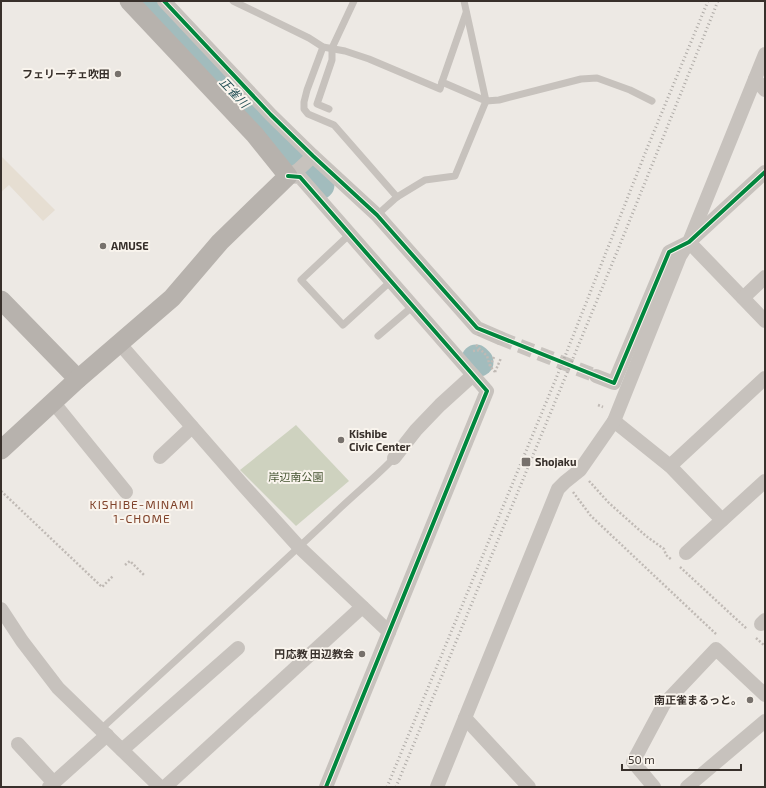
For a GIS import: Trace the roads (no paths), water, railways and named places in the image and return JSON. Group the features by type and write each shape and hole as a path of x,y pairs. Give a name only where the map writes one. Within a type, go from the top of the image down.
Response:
{"street":[{"path":"129,1 256,135 377,215 477,328 500,338"},
{"path":"164,1 271,115 302,166 300,178 488,391 326,787"},
{"path":"438,787 558,489 580,470 614,421 680,256 689,242 760,70 765,54"},
{"path":"760,70 765,90"},
{"path":"1,450 78,379 172,298 220,242 302,166"},
{"path":"596,376 614,383 669,252 689,242 765,172"},
{"path":"689,242 765,321"},
{"path":"743,298 765,277"},
{"path":"1,300 78,379"},
{"path":"119,343 299,547 389,632"},
{"path":"394,458 416,430 440,405 473,375"},
{"path":"670,466 765,378"},
{"path":"53,402 126,492"},
{"path":"614,421 670,466 722,520"},
{"path":"160,457 192,427"},
{"path":"686,553 765,481"},
{"path":"165,787 362,607"},
{"path":"1,608 22,640 58,688 160,787"},
{"path":"122,750 238,648"},
{"path":"654,787 634,762 664,704 716,649 765,695"},
{"path":"465,718 529,787"},
{"path":"687,787 765,721"},
{"path":"18,744 51,785 104,732"}],"lane":[{"path":"233,1 309,38 323,47 332,48 370,59 440,89 466,13"},
{"path":"329,110 316,104 332,60 332,48 354,1"},
{"path":"377,215 397,197 425,180 455,176 486,101 464,1"},
{"path":"323,47 307,90 304,109 308,114 334,125 397,197"},
{"path":"442,82 486,101 499,100 581,79 597,78 630,90 652,101"},
{"path":"350,234 301,280 344,325 391,281"},
{"path":"378,336 413,306"},
{"path":"104,732 394,458"}],"waterway":[{"name":"正雀川","path":"148,1 320,185"},
{"name":"正雀川","path":"476,359 479,362"}],"tunnel":[{"path":"500,338 596,376"}],"railway":[{"path":"387,787 562,364 648,146 708,1"},
{"path":"396,787 619,247 718,1"}],"place":[{"name":"フェリーチェ吹田","path":"118,74"},
{"name":"AMUSE","path":"103,246"},
{"name":"Kishibe Civic Center","path":"341,440"},
{"name":"Shojaku","path":"526,462"},
{"name":"円応教 田辺教会","path":"362,654"},
{"name":"南正雀まるっと。","path":"750,700"}],"district":[{"name":"KISHIBE-MINAMI 1-CHOME","path":"142,512"}],"park label":[{"name":"岸辺南公園","path":"296,477"}]}
